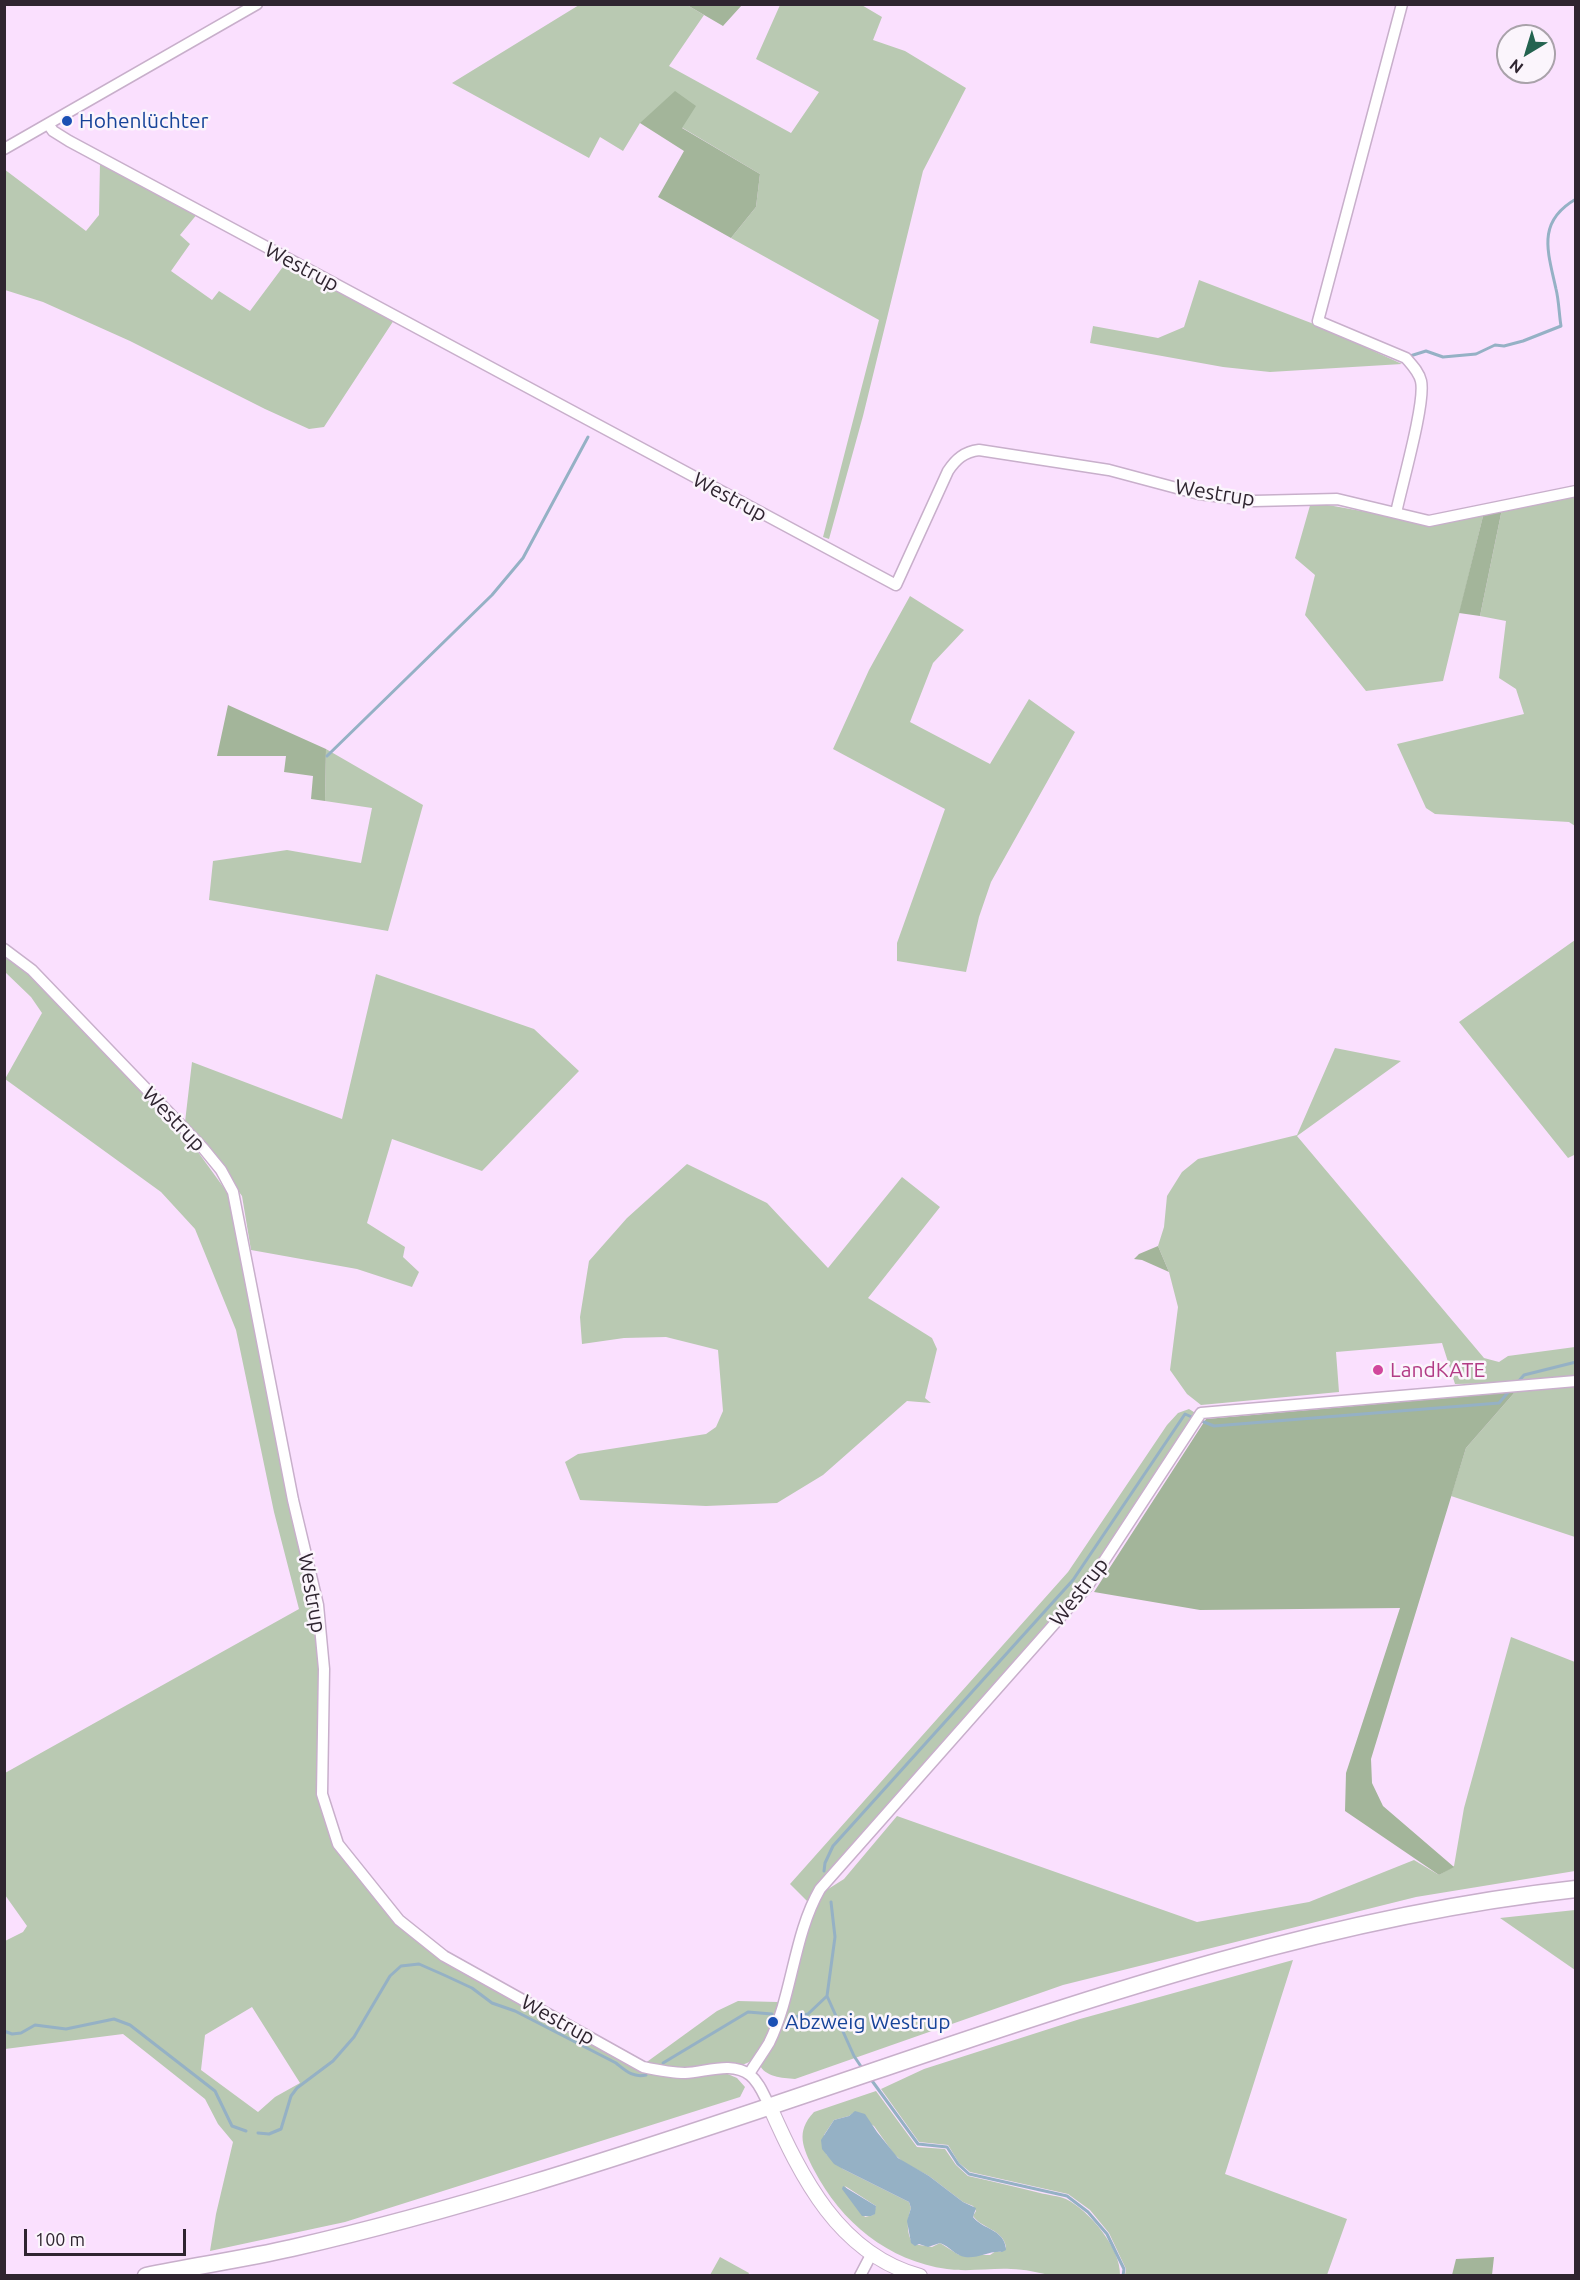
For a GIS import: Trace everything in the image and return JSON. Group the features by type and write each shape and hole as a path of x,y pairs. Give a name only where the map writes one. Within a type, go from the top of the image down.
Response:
{"main road":[{"path":"146,2276 289,2249 503,2192 1140,1985 1323,1935 1482,1902 1575,1889"}],"street":[{"path":"4,149 257,4"},
{"path":"1396,513 1420,405 1421,380 1406,358 1318,321 1402,4"},
{"name":"Westrup","path":"48,124 53,131 69,141 896,585 948,471 960,456 969,451 979,450 1109,470 1199,494 1254,501 1337,499 1429,520 1575,491"},
{"name":"Westrup","path":"4,949 32,970 203,1148 221,1170 233,1192 293,1500 318,1605 324,1669 322,1794 338,1844 399,1920 454,1962 643,2067 664,2072 685,2073 723,2068 738,2069 748,2074 772,2034 809,1907 820,1888 1087,1587 1201,1413 1575,1381"},
{"path":"748,2074 758,2084 798,2167 818,2200 845,2232 872,2253 920,2276"},
{"path":"860,2276 872,2253"}],"green space":[{"path":"860,4 882,17 873,40 905,51 966,88 923,171 863,416 829,539 823,537 879,320 731,238 756,207 760,174 681,127 640,123 623,151 600,137 589,158 452,83 579,5 687,5 704,15 669,66 791,133 819,92 756,59 780,5"},
{"path":"687,5 742,5 723,26"},
{"path":"675,91 696,106 682,128 760,174 756,207 731,238 658,197 684,151 640,123"},
{"path":"100,162 198,213 180,235 190,244 171,271 212,300 219,291 250,311 288,260 394,320 324,427 309,429 130,341 43,302 5,290 4,169 86,231 99,215"},
{"path":"1199,280 1319,326 1402,364 1270,372 1223,367 1090,343 1093,326 1158,338 1184,327"},
{"path":"1575,494 1575,826 1569,822 1435,814 1426,808 1397,744 1524,714 1516,689 1499,678 1506,621 1480,616 1502,509"},
{"path":"1311,502 1429,523 1484,512 1443,681 1366,691 1305,615 1315,575 1295,558"},
{"path":"1502,509 1480,616 1459,613 1484,512"},
{"path":"910,596 964,630 933,663 910,722 990,764 1029,699 1075,732 991,882 979,917 966,972 897,961 897,943 945,809 833,749 869,670"},
{"path":"228,705 326,749 325,801 311,799 313,776 284,772 286,756 217,756"},
{"path":"326,749 423,805 388,931 209,900 213,861 287,850 361,863 372,808 325,801"},
{"path":"1575,940 1576,1154 1568,1158 1459,1022"},
{"path":"4,951 30,972 176,1126 232,1199 314,1604 320,1671 319,1796 336,1847 396,1924 642,2070 723,2072 737,2078 745,2087 740,2097 345,2222 210,2251 233,2142 218,2124 205,2099 123,2034 5,2049 5,1941 23,1932 27,1926 5,1895 5,1773 299,1609 274,1512 236,1330 195,1229 161,1192 5,1079 42,1013 31,997 5,972","holes":["252,2007 300,2083 275,2097 258,2112 201,2070 205,2035"]},
{"path":"376,974 534,1029 579,1071 482,1171 392,1139 367,1223 405,1247 403,1257 419,1272 412,1287 357,1269 251,1250 242,1196 205,1145 185,1122 192,1062 342,1119"},
{"path":"1335,1048 1401,1061 1297,1136 1484,1358 1499,1362 1508,1356 1575,1347 1575,1375 1513,1383 1455,1384 1442,1343 1336,1352 1339,1392 1201,1405 1187,1394 1170,1370 1178,1307 1169,1272 1158,1246 1164,1227 1167,1196 1182,1172 1198,1159 1297,1135"},
{"path":"687,1164 767,1203 828,1268 902,1177 940,1207 868,1298 932,1338 937,1349 925,1398 931,1403 907,1401 823,1475 777,1503 706,1506 580,1500 565,1462 578,1454 706,1434 716,1427 723,1411 718,1350 666,1337 624,1338 582,1344 580,1317 589,1261 627,1218"},
{"path":"1158,1246 1169,1272 1142,1260 1134,1259 1139,1254"},
{"path":"1575,1385 1575,1537 1451,1496 1466,1448 1515,1392"},
{"path":"1515,1392 1466,1448 1371,1759 1372,1783 1383,1806 1454,1867 1439,1875 1345,1811 1346,1773 1400,1608 1200,1610 1094,1592 1206,1419"},
{"path":"1189,1409 1197,1414 1085,1587 808,1902 790,1884 1068,1572 1167,1425 1178,1413"},
{"path":"1511,1637 1575,1662 1575,1871 1416,1897 1063,1985 795,2079 765,2072 759,2064 812,1913 825,1891 844,1879 897,1816 1197,1922 1309,1902 1414,1860 1439,1875 1454,1866 1464,1808"},
{"path":"1575,1910 1575,1970 1500,1918"},
{"path":"1293,1960 1225,2174 1347,2219 1327,2275 1125,2275 1126,2269 1109,2233 1090,2210 1068,2194 970,2172 959,2163 948,2145 919,2142 881,2089 924,2069 1080,2019"},
{"path":"738,2001 778,2002 765,2042 751,2061 742,2065 715,2068 644,2064 717,2011"},
{"path":"876,2091 917,2147 945,2149 956,2165 968,2176 1060,2197 1085,2212 1110,2243 1119,2265 1120,2275 1068,2277 1016,2269 947,2269 925,2265 886,2248 852,2222 825,2189 814,2170 804,2147 803,2133 804,2126 814,2112","holes":["853,2113 874,2126 894,2154 903,2162 929,2176 963,2202 973,2206 976,2211 973,2216 1001,2236 1006,2247 1001,2252 996,2251 990,2255 959,2255 940,2243 932,2247 913,2244 908,2231 911,2208 909,2202 843,2169 826,2154 824,2135 834,2120","845,2186 876,2206 873,2215 865,2217"]},
{"path":"720,2257 749,2273 748,2275 710,2275"},
{"path":"1494,2257 1492,2275 1452,2275 1456,2259"}],"water":[{"path":"855,2111 865,2114 898,2158 929,2176 963,2202 976,2208 973,2217 1002,2238 1006,2250 965,2257 940,2243 928,2247 919,2244 915,2246 911,2243 907,2221 911,2208 909,2202 834,2164 822,2149 821,2140 834,2120 849,2116"},
{"path":"843,2186 876,2206 875,2214 862,2216 842,2189"}],"waterway":[{"path":"1410,356 1426,351 1443,357 1476,354 1495,345 1504,346 1523,341 1561,326 1548,239 1555,218 1563,208 1576,199"},
{"path":"327,756 492,595 523,558 588,437"},
{"path":"1518,1382 1524,1375 1576,1362"},
{"path":"1199,1420 1214,1426 1499,1403 1511,1389"},
{"path":"824,1871 833,1846 1073,1580 1185,1414 1194,1418"},
{"path":"831,1902 835,1937 827,1996 854,2056 862,2068"},
{"path":"258,2133 269,2134 281,2129 291,2096 297,2088 333,2061 354,2037 390,1976 401,1966 419,1964 444,1975 472,1988 492,2003 515,2011 616,2063 630,2073 637,2076 646,2075"},
{"path":"790,2018 808,2014 827,1996"},
{"path":"663,2063 748,2012 772,2014"},
{"path":"4,2031 12,2034 21,2033 35,2025 66,2029 114,2019 130,2025 215,2091 232,2126 246,2131"},
{"path":"870,2078 918,2144 947,2147 958,2164 969,2174 1067,2196 1088,2212 1107,2234 1124,2269 1123,2276"}],"place":[{"name":"Hohenlüchter","path":"67,121"},
{"name":"LandKATE","path":"1378,1370"},
{"name":"Abzweig Westrup","path":"773,2022"}]}
